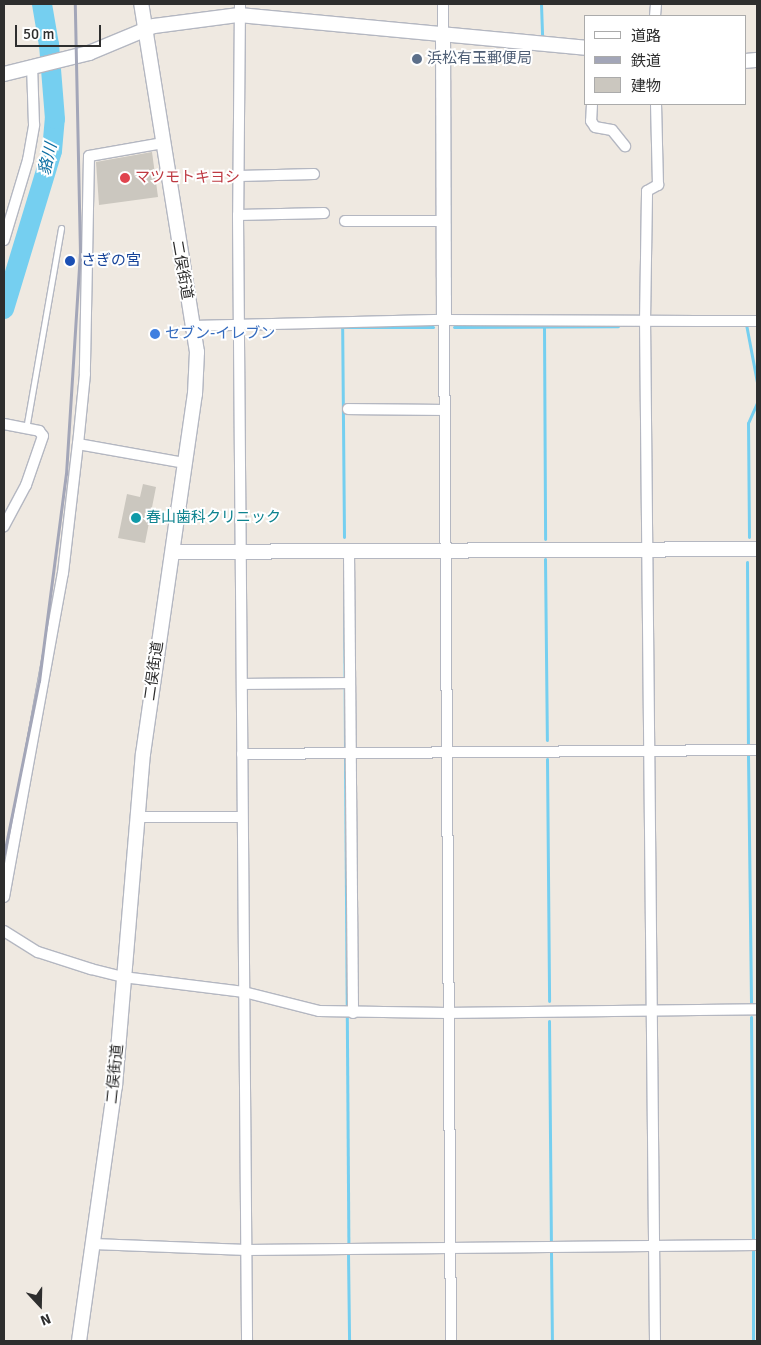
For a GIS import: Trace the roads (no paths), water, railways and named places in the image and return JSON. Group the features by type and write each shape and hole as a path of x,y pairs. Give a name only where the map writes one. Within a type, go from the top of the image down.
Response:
{"street":[{"name":"二俣街道","path":"79,1341 115,1086 144,744 195,394 197,352 141,4"},
{"path":"443,4 444,320 442,410 447,752 451,1341"},
{"path":"239,9 240,554 247,1341"},
{"path":"4,74 96,51 146,30 239,9 443,34 584,48"},
{"path":"4,240 28,160 34,125 36,65"},
{"path":"592,105 591,121 595,127 612,130 625,146"},
{"path":"655,1341 649,550 645,322 646,191 658,186 656,105"},
{"path":"4,897 55,617 78,444 84,374 89,156 163,143"},
{"path":"239,176 314,174"},
{"path":"238,215 324,213"},
{"path":"345,221 444,221"},
{"path":"192,326 240,323 444,320 757,321"},
{"path":"348,410 442,410"},
{"path":"4,424 39,431 43,436 42,446 4,526"},
{"path":"78,444 185,463"},
{"path":"173,552 240,554 445,550 757,549"},
{"path":"349,552 352,1013"},
{"path":"242,684 350,683"},
{"path":"242,754 757,750"},
{"path":"137,817 242,817"},
{"path":"4,931 38,952 124,977 244,992 302,1008 340,1013 757,1009"},
{"path":"93,1244 247,1250 757,1245"}],"lane":[{"path":"26,429 61,228"}],"waterway":[{"name":"貉川","path":"4,309 52,151 55,119 49,45 42,4"},
{"path":"541,4 542,38"},
{"path":"746,324 757,382"},
{"path":"544,326 545,539"},
{"path":"454,327 618,326"},
{"path":"344,537 342,327 433,327"},
{"path":"749,537 748,423 757,403"},
{"path":"545,559 547,740"},
{"path":"344,560 345,748"},
{"path":"747,562 748,745"},
{"path":"748,755 751,1003"},
{"path":"345,756 348,1245"},
{"path":"547,759 549,1001"},
{"path":"751,1017 753,1242"},
{"path":"549,1021 551,1244"},
{"path":"753,1250 753,1341"},
{"path":"551,1252 552,1341"},
{"path":"348,1253 349,1341"}],"railway":[{"path":"4,854 39,681 66,474 80,253 75,4"}],"place":[{"name":"浜松有玉郵便局","path":"417,59"},
{"name":"マツモトキヨシ","path":"125,178"},
{"name":"さぎの宮","path":"70,261"},
{"name":"セブン-イレブン","path":"155,334"},
{"name":"春山歯科クリニック","path":"136,518"}]}
